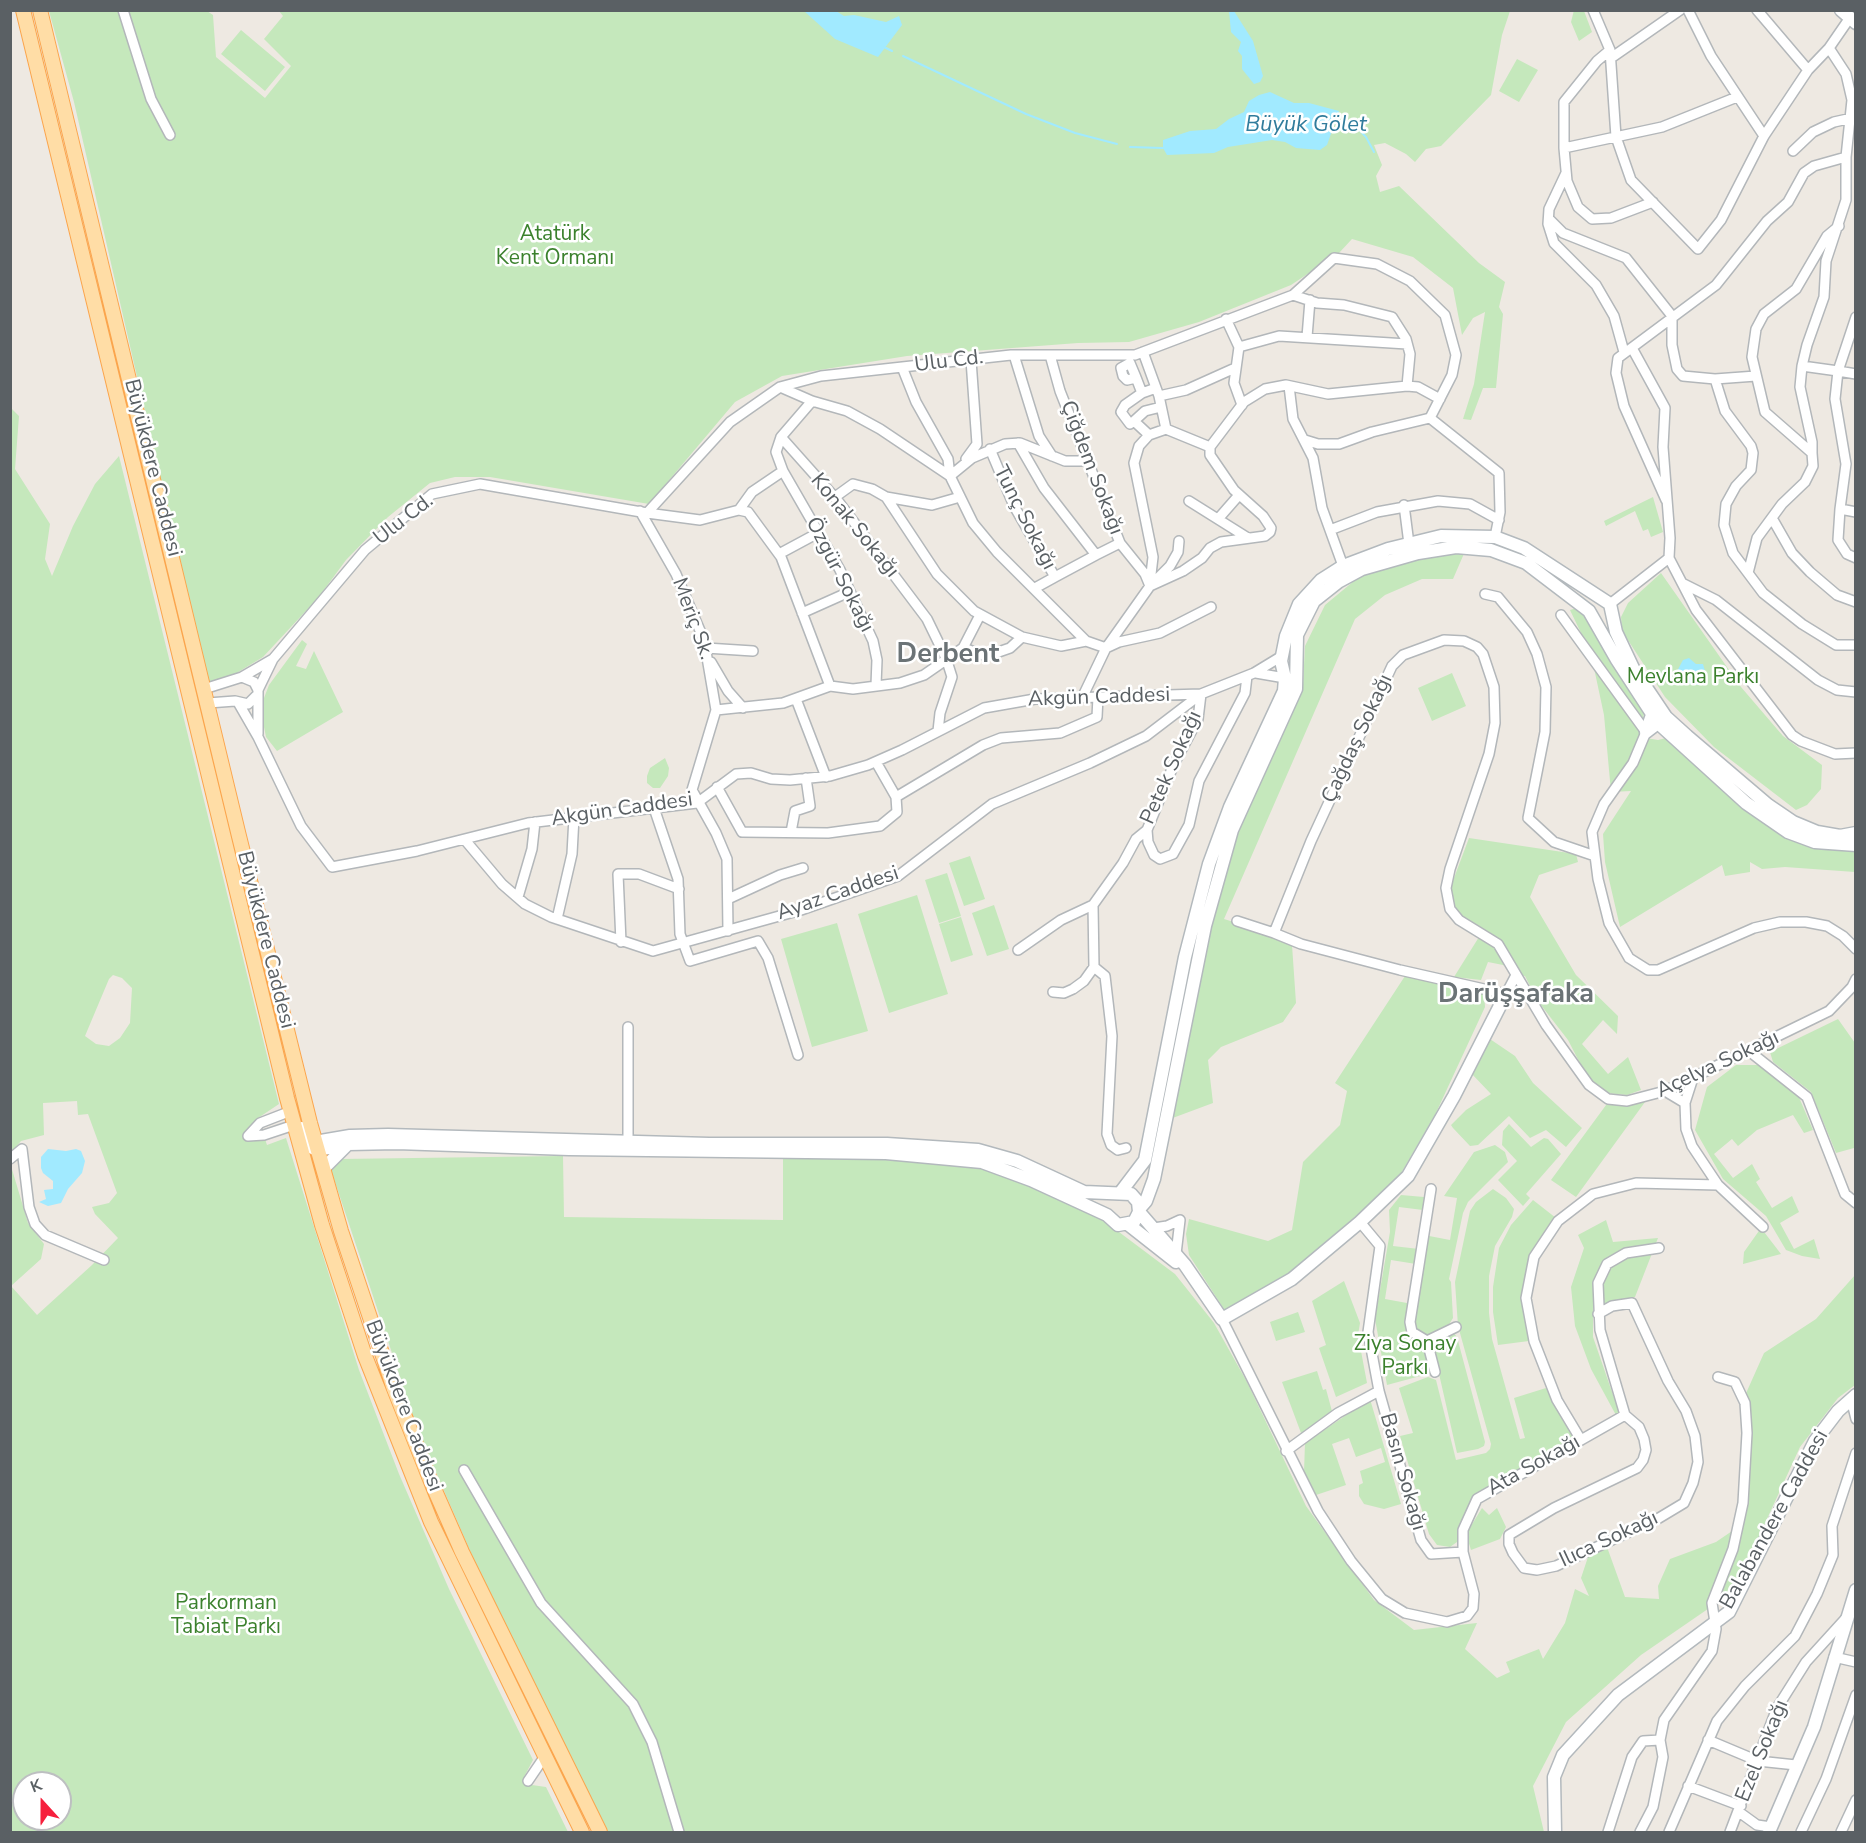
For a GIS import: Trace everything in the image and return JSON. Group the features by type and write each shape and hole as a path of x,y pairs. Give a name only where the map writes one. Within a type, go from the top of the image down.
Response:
{"main road":[{"name":"Büyükdere Caddesi","path":"40,10 44,62 191,699 294,1125 323,1169 368,1316 429,1477 467,1562 600,1833"},
{"name":"Büyükdere Caddesi","path":"25,17 44,62 210,696 310,1123 310,1148 358,1336 402,1456 453,1572 582,1833"},
{"path":"1107,1215 1108,1201 1118,1193 1145,1160 1185,957 1209,864 1230,807 1284,691 1283,666 1286,636 1299,604 1321,580 1343,566 1441,536 1495,537 1524,548 1548,562 1607,605 1624,651 1670,735 1746,803 1788,832 1815,842 1856,845"},
{"path":"1129,1224 1146,1201 1154,1179 1205,926 1232,830 1296,689 1297,636 1314,601 1338,582 1362,569 1418,553 1456,547 1507,554 1549,578 1597,622 1604,622 1607,605"},
{"path":"1590,614 1594,601 1607,605"},
{"path":"1590,614 1659,716 1793,822 1817,832 1840,836 1856,833"},
{"path":"191,699 210,696"},
{"path":"1646,732 1659,716"},
{"path":"1646,732 1670,735"},
{"path":"310,1123 349,1140 967,1149 998,1154 1084,1192 1118,1193 1135,1198 1139,1211 1176,1254 1222,1319 1292,1279 1360,1222 1408,1176 1454,1096 1506,994"},
{"path":"289,1104 297,1111 310,1148 349,1140 628,1141 857,1149 982,1162 1030,1180 1107,1215 1118,1225 1129,1224 1189,1272"},
{"path":"323,1169 349,1140"},
{"name":"Balabandere Caddesi","path":"1555,1833 1554,1777 1563,1755 1618,1695 1715,1623 1734,1604 1815,1441 1827,1424 1853,1397"},
{"path":"1770,1830 1814,1727 1856,1590"}],"street":[{"path":"123,10 151,99 170,135"},
{"path":"1593,10 1611,54 1616,137 1631,180 1698,249 1721,220 1764,136 1808,70 1829,48 1848,18"},
{"path":"1653,202 1611,218 1592,219 1578,207 1566,173 1564,102 1597,61 1680,10"},
{"path":"1688,10 1737,97 1764,136"},
{"path":"1756,10 1808,70"},
{"path":"1748,573 1757,538 1811,471 1812,442 1800,387 1802,366 1824,297 1826,261 1846,200 1846,157 1852,118 1851,75 1829,48"},
{"path":"1564,148 1662,127 1737,97"},
{"path":"1793,151 1813,132 1834,122 1852,118"},
{"path":"1666,500 1624,406 1616,373 1618,358 1716,285 1767,221 1788,202 1804,173 1814,166 1846,157"},
{"path":"1566,173 1549,209 1548,219 1554,243 1596,285 1614,316 1628,350 1665,408 1663,447 1667,482 1669,558 1696,610 1792,735 1801,741 1835,754 1856,753"},
{"path":"1548,219 1563,233 1626,258 1672,316 1672,345 1677,369 1683,376 1715,380 1756,376"},
{"path":"1812,453 1765,412 1752,357 1756,328 1764,314 1796,289 1827,236 1840,224"},
{"name":"Ulu Cd.","path":"257,693 273,659 365,550 432,494 480,483 643,512 730,422 780,387 821,376 1014,355 1136,355 1293,295 1334,258 1377,264 1410,281 1445,315 1456,355 1452,375 1430,418"},
{"path":"1293,295 1344,305 1392,318 1400,328 1410,354 1407,386"},
{"path":"1307,337 1310,300"},
{"path":"1856,317 1838,371 1835,399 1846,464 1838,540 1847,554 1856,558"},
{"path":"1226,319 1239,347 1234,383 1242,405"},
{"path":"1239,347 1279,336 1407,345"},
{"path":"1143,352 1158,392 1166,429"},
{"path":"1014,355 1039,436 1052,456"},
{"name":"Çiğdem Sokağı","path":"1050,356 1087,461 1120,543 1145,574 1150,586"},
{"path":"950,476 976,444 971,360"},
{"path":"1802,366 1856,374"},
{"path":"902,368 916,402 948,459 950,476 973,523 997,552 1086,641 1106,648 1119,642 1160,633 1211,608"},
{"path":"1161,407 1145,411 1130,424 1121,412 1125,405 1142,393 1186,390 1235,368"},
{"path":"1142,393 1136,376 1150,371"},
{"path":"1715,380 1725,411 1751,446 1753,453 1751,470 1736,486 1726,504 1724,525 1734,553 1763,593 1802,624 1836,645 1856,645"},
{"path":"1150,586 1183,571 1202,558 1210,548 1221,542 1269,534 1271,528 1263,516 1239,495 1217,470 1210,455 1210,447 1242,405 1265,389 1289,386 1328,394 1407,386 1418,387 1440,399"},
{"path":"1289,386 1293,419 1313,458 1322,508 1343,566"},
{"path":"780,387 812,401 847,411 880,429 950,476"},
{"path":"781,437 812,401"},
{"path":"1305,440 1318,444 1339,444 1372,432 1430,418 1499,473 1499,520 1495,537"},
{"path":"1134,421 1149,435"},
{"path":"1150,586 1153,557 1134,463 1139,446 1149,435 1166,429 1210,447"},
{"name":"Özgür Sokağı","path":"781,437 776,452 783,471 819,533 873,641 877,660 876,685"},
{"name":"Konak Sokağı","path":"781,437 835,497 927,619 946,658 952,677 949,693 940,713 938,731"},
{"path":"950,476 972,458 990,449 1018,443 1065,461 1087,461"},
{"path":"1018,443 1044,488 1096,555"},
{"name":"Tunç Sokağı","path":"990,449 1014,506 1054,577 1120,543"},
{"path":"739,510 752,492 783,471"},
{"path":"835,497 853,484 872,489 886,497 932,505 960,497"},
{"path":"1218,519 1239,495"},
{"path":"886,497 937,574 980,615 1022,637 1060,646 1086,641"},
{"path":"1189,501 1248,538"},
{"path":"1330,530 1377,512 1404,505 1438,501 1470,504 1499,520"},
{"path":"1404,505 1409,544"},
{"path":"1840,509 1856,512"},
{"path":"643,512 700,520 739,510 748,512 779,554 830,686"},
{"name":"Meriç Sk.","path":"643,512 694,612 706,651 716,710 692,785 697,803"},
{"path":"1772,518 1792,553 1810,572 1837,595 1856,602"},
{"path":"779,554 819,533"},
{"path":"1082,698 1106,648 1150,586 1170,566 1178,552 1179,541"},
{"path":"1607,605 1669,558"},
{"path":"1035,588 1054,577"},
{"path":"1682,583 1716,600 1818,680 1837,690 1856,692"},
{"path":"802,613 849,592"},
{"path":"1485,594 1498,597 1527,632 1537,654 1546,687 1545,732 1528,818 1554,842 1595,856"},
{"path":"716,710 783,703 830,686 853,689 900,683 924,675 963,648 980,615"},
{"path":"1562,615 1646,732 1633,763 1604,804 1592,832 1609,923 1629,958 1647,970 1659,970 1754,928 1780,922 1806,922 1827,926 1843,936 1856,949"},
{"path":"963,648 987,656 1010,648 1022,637"},
{"name":"Çağdaş Sokağı","path":"1274,933 1315,831 1392,666 1403,655 1419,647 1444,640 1464,641 1476,646 1491,670 1495,723 1489,754 1446,888 1450,909 1459,920 1498,944 1516,975"},
{"path":"744,708 728,691 706,651 753,651"},
{"name":"Ulu Cd.","path":"210,696 273,659"},
{"name":"Akgün Caddesi","path":"237,703 258,737 301,826 332,867 465,840 535,822 697,803 736,774 751,773 771,779 826,777 876,762 984,708 1009,702 1201,694 1250,675 1298,664"},
{"name":"Akgün Caddesi","path":"1250,675 1283,666"},
{"path":"1147,830 1148,842 1154,855 1160,859 1173,854 1189,825 1199,781 1245,693 1250,675"},
{"path":"210,696 237,703 248,704 257,693 254,682 240,678 230,689 237,703"},
{"name":"Akgün Caddesi","path":"257,693 258,737"},
{"name":"Petek Sokağı","path":"1093,905 1123,863 1136,838 1147,830 1174,764 1198,719 1201,694"},
{"name":"Ayaz Caddesi","path":"465,840 502,884 525,904 557,919 653,951 801,909 898,876 992,804 1090,764 1146,736 1201,694"},
{"path":"896,797 984,745 1001,738 1060,733 1097,717 1098,697"},
{"path":"796,699 826,777"},
{"path":"717,787 742,832 828,833 880,826 897,812 896,797 876,762"},
{"path":"791,832 795,811 810,806 806,778"},
{"path":"697,803 716,832 727,859 728,931"},
{"path":"654,808 678,879 682,944 690,961 758,940 768,958 798,1055"},
{"path":"557,919 572,854 574,817"},
{"path":"518,897 532,849 535,822"},
{"path":"728,899 780,875 803,868"},
{"path":"621,942 618,874 639,874 679,890"},
{"path":"1018,950 1061,920 1093,905 1094,967 1084,981 1073,989 1064,993 1053,992"},
{"path":"1237,921 1301,944 1506,994 1516,975"},
{"path":"1094,967 1105,976 1112,1036 1107,1134 1111,1145 1118,1150 1125,1148"},
{"name":"Açelya Sokağı","path":"1516,975 1561,1048 1589,1084 1608,1099 1627,1101 1665,1091 1828,1011 1852,987 1856,979"},
{"path":"628,1028 628,1141"},
{"path":"1749,1051 1807,1096 1845,1194 1856,1203"},
{"path":"1693,1078 1685,1103 1686,1129 1692,1146 1718,1185 1763,1227"},
{"path":"1665,1091 1685,1103"},
{"path":"289,1104 260,1123 248,1136 264,1135 294,1125"},
{"path":"10,1159 22,1149 29,1207 35,1224 45,1235 104,1260"},
{"path":"1581,1440 1557,1400 1534,1341 1526,1298 1534,1257 1558,1221 1593,1194 1636,1183 1718,1185"},
{"path":"1431,1189 1410,1316 1412,1332 1427,1341 1435,1372"},
{"path":"1154,1228 1167,1226 1180,1220 1176,1254"},
{"name":"Basın Sokağı","path":"1360,1222 1380,1246 1368,1320 1379,1391 1421,1540 1431,1554 1463,1552"},
{"path":"1624,1415 1598,1314 1598,1283 1607,1264 1626,1253 1659,1248"},
{"name":"Ilıca Sokağı","path":"1598,1314 1612,1306 1632,1303 1668,1381 1686,1411 1695,1436 1698,1462 1693,1483 1683,1503 1659,1518 1556,1566 1537,1570 1524,1568 1513,1553 1509,1544 1509,1535 1554,1508 1637,1468 1643,1460 1646,1450 1644,1438 1639,1427 1624,1415"},
{"name":"Ata Sokağı","path":"1222,1319 1318,1511 1351,1561 1382,1599 1405,1613 1447,1622 1467,1616 1473,1608 1474,1594 1463,1552 1463,1530 1477,1499 1624,1415"},
{"path":"1427,1341 1456,1327"},
{"path":"1640,1833 1653,1807 1664,1757 1660,1740 1664,1720 1712,1651 1716,1637 1712,1603 1733,1549 1743,1503 1747,1433 1745,1403 1735,1382 1718,1377"},
{"name":"Basın Sokağı","path":"1287,1450 1338,1413 1379,1391"},
{"path":"1853,1397 1856,1419"},
{"path":"1669,1833 1717,1721 1745,1686 1796,1636 1817,1594 1833,1555 1832,1526 1856,1453"},
{"path":"464,1470 541,1603 633,1704 652,1742 680,1833"},
{"name":"Ezel Sokağı","path":"1730,1833 1783,1698 1806,1662 1846,1618"},
{"path":"1834,1657 1856,1662"},
{"path":"1801,1833 1826,1779 1856,1695"},
{"path":"1608,1833 1632,1757 1643,1741 1660,1740"},
{"path":"1708,1740 1758,1761 1797,1766"},
{"path":"528,1781 545,1756"},
{"path":"1688,1786 1740,1809 1757,1825 1770,1830"},
{"path":"1841,1833 1856,1800"}],"green space":[{"path":"1574,10 1584,11 1592,32 1579,41 1571,22"},
{"name":"Atatürk Kent Ormanı","path":"49,11 207,11 213,15 216,57 265,98 291,66 264,39 283,16 279,11 1510,11 1502,35 1491,95 1441,146 1426,149 1415,162 1406,154 1385,143 1374,145 1382,165 1376,176 1380,192 1399,186 1479,263 1505,282 1499,307 1503,314 1496,388 1483,388 1471,420 1463,419 1474,384 1485,312 1473,318 1462,335 1453,288 1413,257 1352,239 1339,253 1291,285 1199,322 1129,342 1078,343 907,356 782,376 735,402 649,504 490,477 455,477 430,483 388,517 346,560 318,598 263,657 230,677 208,686 74,102"},
{"path":"241,30 285,67 265,91 221,54"},
{"path":"1517,59 1538,70 1519,102 1499,91"},
{"name":"Parkorman Tabiat Parkı","path":"10,407 19,416 15,469 50,524 45,559 52,576 73,526 95,484 119,456 279,1104 258,1118 267,1145 286,1138 359,1370 399,1474 449,1589 533,1760 524,1777 532,1785 546,1787 568,1832 11,1832 11,1286 37,1315 118,1238 95,1214 92,1207 109,1203 117,1193 88,1114 78,1115 77,1101 43,1103 44,1135 21,1141 11,1153","holes":["113,975 122,978 132,988 130,1023 120,1038 109,1046 96,1044 85,1036 109,979"]},
{"path":"1653,497 1663,532 1651,537 1648,529 1643,531 1635,511 1606,526 1604,521"},
{"path":"1466,549 1453,579 1422,579 1385,595 1355,619 1224,919 1272,934 1292,945 1296,1003 1283,1022 1221,1047 1208,1060 1213,1103 1170,1119 1212,915 1236,834 1264,764 1303,685 1305,646 1325,605 1366,571 1420,555"},
{"name":"Mevlana Parkı","path":"1661,573 1741,687 1783,736 1822,765 1821,789 1807,805 1796,810 1714,747 1665,697 1622,631 1621,617 1628,603"},
{"path":"1580,607 1645,707 1640,737 1658,740 1670,737 1726,793 1816,846 1855,850 1855,872 1785,867 1762,869 1750,862 1750,872 1725,876 1722,865 1620,927 1605,862 1603,834 1631,791 1611,792 1604,715 1591,654 1570,610"},
{"path":"302,640 307,644 296,666 306,669 314,651 343,712 277,751 266,737 262,717 264,698 269,685"},
{"path":"1452,673 1466,706 1432,721 1418,688"},
{"path":"665,758 669,768 668,776 660,788 653,788 647,783 650,768"},
{"path":"1469,838 1576,854 1578,862 1539,875 1530,897 1576,975 1618,1016 1617,1034 1603,1020 1582,1044 1608,1074 1628,1057 1641,1090 1627,1095 1606,1093 1586,1075 1568,1040 1537,1000 1525,976 1518,975 1503,965 1488,962 1481,980 1454,977 1479,937 1455,907 1451,886"},
{"path":"970,856 985,899 964,906 949,863"},
{"path":"947,873 961,916 939,923 925,880"},
{"path":"917,895 948,994 889,1013 858,914"},
{"path":"994,905 1009,949 987,956 972,913"},
{"path":"961,917 973,955 951,962 939,924"},
{"path":"837,923 868,1031 812,1047 781,939"},
{"path":"1405,976 1484,994 1485,1007 1435,1115 1400,1175 1357,1219 1295,1272 1227,1314 1189,1255 1186,1234 1189,1219 1268,1241 1292,1230 1303,1162 1340,1125 1347,1091 1335,1083"},
{"path":"1838,1019 1855,1043 1856,1134 1854,1148 1836,1153 1811,1092 1773,1062 1770,1052"},
{"path":"1487,1037 1515,1056 1533,1083 1582,1128 1566,1147 1546,1130 1530,1138 1509,1116 1478,1145 1470,1146 1453,1128 1451,1125 1466,1110 1491,1094 1470,1072"},
{"path":"1736,1065 1760,1065 1798,1095 1813,1130 1804,1133 1793,1115 1757,1130 1738,1146 1732,1139 1714,1154 1733,1178 1752,1164 1760,1179 1756,1182 1772,1208 1792,1196 1799,1212 1780,1223 1794,1249 1814,1239 1820,1259 1786,1250 1766,1216 1723,1179 1695,1130 1707,1087"},
{"path":"1609,1101 1645,1102 1576,1197 1551,1180"},
{"path":"1509,1124 1531,1147 1544,1138 1548,1139 1561,1154 1526,1194 1530,1198 1523,1206 1498,1180 1517,1161 1502,1145 1503,1131"},
{"path":"1495,1145 1505,1152 1508,1162 1468,1202 1463,1213 1449,1279 1453,1318 1448,1326 1426,1335 1416,1330 1412,1321 1424,1235 1450,1240 1457,1198 1444,1196 1474,1152"},
{"path":"856,1153 982,1162 1095,1214 1175,1274 1214,1323 1247,1382 1306,1506 1374,1600 1414,1630 1477,1623 1465,1649 1497,1678 1510,1672 1506,1662 1539,1649 1543,1659 1565,1623 1575,1589 1589,1596 1581,1578 1588,1557 1607,1547 1625,1597 1659,1599 1658,1586 1670,1559 1716,1542 1735,1529 1742,1503 1743,1400 1764,1353 1816,1319 1855,1275 1855,1385 1838,1398 1800,1447 1734,1591 1641,1655 1566,1722 1533,1786 1544,1832 607,1832 491,1599 418,1431 331,1170 339,1159 563,1156 564,1217 783,1220 783,1156"},
{"path":"11,1166 28,1223 44,1244 41,1259 11,1286"},
{"path":"1493,1189 1506,1198 1514,1209 1512,1217 1495,1246 1489,1276 1489,1313 1492,1339 1520,1439 1525,1438 1514,1398 1546,1388 1576,1438 1473,1498 1457,1542 1450,1547 1437,1545 1429,1534 1400,1436 1413,1433 1399,1388 1428,1377 1436,1380 1456,1460 1486,1453 1490,1449 1491,1444 1458,1326 1455,1282 1470,1211 1476,1202"},
{"name":"Ziya Sonay Parkı","path":"1401,1195 1424,1197 1423,1210 1399,1207 1393,1246 1419,1249 1416,1264 1391,1260 1385,1299 1407,1303 1407,1317 1425,1344 1430,1368 1424,1375 1387,1385 1375,1319 1390,1232 1389,1210"},
{"path":"1533,1200 1556,1218 1532,1255 1523,1287 1529,1341 1498,1345 1493,1312 1493,1287 1499,1248 1511,1225"},
{"path":"1606,1220 1613,1242 1658,1238 1635,1297 1593,1306 1593,1337 1620,1415 1617,1417 1591,1369 1575,1326 1571,1287 1584,1248 1578,1235"},
{"path":"1761,1228 1781,1254 1743,1264 1744,1252"},
{"path":"1344,1281 1360,1323 1358,1335 1367,1383 1336,1397 1319,1348 1326,1345 1312,1301"},
{"path":"1298,1312 1305,1332 1276,1341 1270,1322"},
{"path":"1452,1331 1457,1337 1485,1442 1484,1446 1478,1449 1457,1453 1432,1343"},
{"path":"1317,1371 1323,1390 1326,1389 1333,1415 1301,1433 1282,1382"},
{"path":"1370,1399 1401,1504 1384,1509 1364,1504 1359,1496 1359,1485 1363,1483 1360,1471 1385,1462 1381,1448 1356,1457 1349,1438 1332,1444 1346,1485 1316,1495 1304,1472 1305,1443"},
{"path":"1482,1508 1489,1515 1497,1508 1506,1527 1500,1539 1471,1550 1466,1534"}],"water":[{"path":"804,11 836,11 844,16 854,15 886,22 899,16 902,25 878,57 835,39"},
{"path":"1229,11 1234,11 1253,41 1263,76 1260,82 1254,84 1242,69 1242,56 1238,51 1241,42 1231,32"},
{"name":"Büyük Gölet","path":"1270,92 1294,103 1309,103 1339,111 1327,145 1320,150 1296,148 1285,142 1272,140 1228,147 1214,153 1167,155 1163,148 1163,140 1190,131 1216,129 1229,119 1244,112 1249,101"},
{"path":"1689,658 1696,664 1703,664 1705,671 1698,685 1692,685 1676,673 1683,660"},
{"path":"48,1149 66,1151 76,1149 81,1151 85,1161 82,1173 68,1189 61,1203 48,1206 39,1202 46,1199 44,1190 53,1189 53,1181 43,1173 41,1168 41,1157"}],"waterway":[{"path":"884,47 892,51"},
{"path":"903,56 1026,114 1075,133 1117,144"},
{"path":"1334,122 1344,121 1355,125 1366,137 1374,152"},
{"path":"1130,147 1163,148"}],"district":[{"name":"Derbent","path":"948,655"},
{"name":"Darüşşafaka","path":"1516,995"}]}
